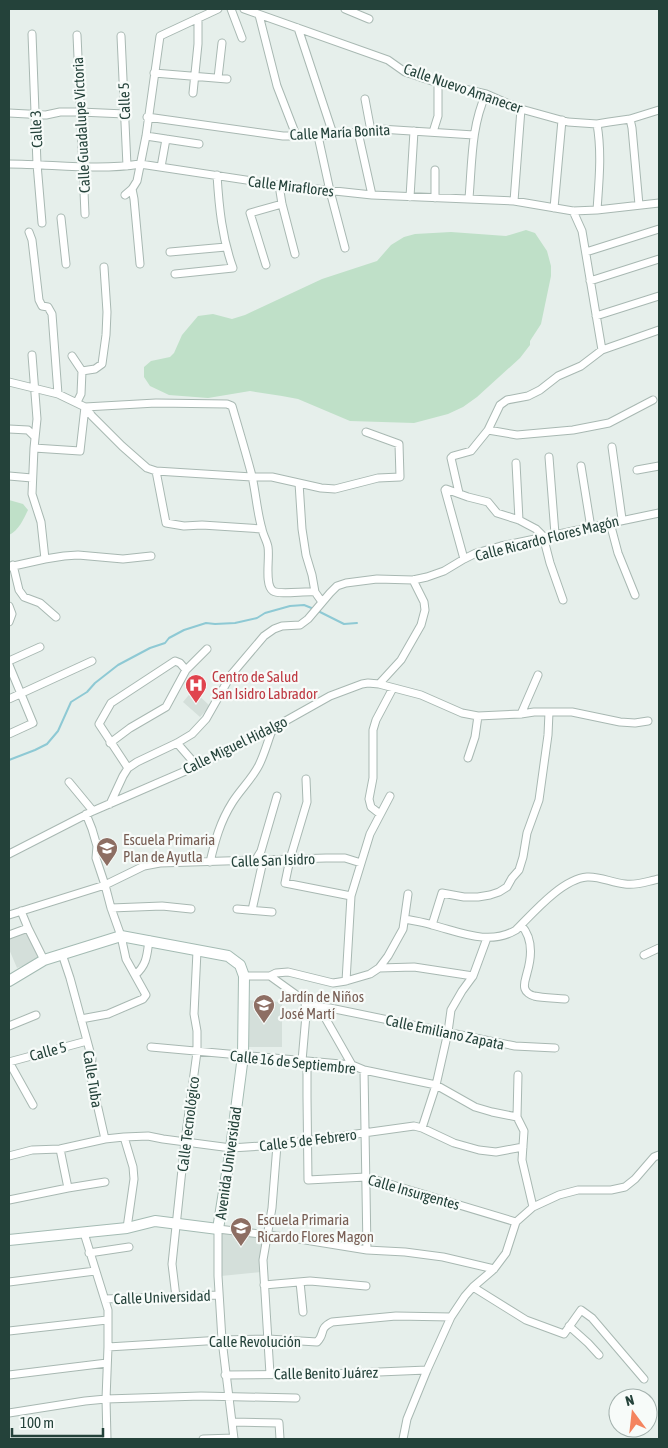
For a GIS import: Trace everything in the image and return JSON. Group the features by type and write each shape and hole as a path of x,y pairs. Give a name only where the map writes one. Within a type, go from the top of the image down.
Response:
{"street":[{"path":"125,195 132,190 137,181 146,136 160,36 218,9"},
{"path":"232,9 242,38"},
{"name":"Calle Nuevo Amanecer","path":"244,9 388,60 405,72 438,83 486,94 521,109 568,122 597,124 630,119 659,110"},
{"path":"344,9 369,19"},
{"path":"259,15 277,86 296,135"},
{"path":"193,93 196,76 198,18"},
{"path":"298,28 333,134"},
{"name":"Calle 3","path":"32,34 37,164 42,224"},
{"name":"Calle Guadalupe Victoria","path":"77,35 85,214"},
{"name":"Calle 5","path":"121,36 127,166"},
{"path":"218,78 222,43"},
{"path":"154,72 227,79"},
{"path":"433,132 438,116 438,83"},
{"path":"469,198 474,135 481,104 486,94"},
{"path":"365,99 371,131"},
{"path":"514,200 521,109"},
{"path":"9,113 46,115 60,112 125,114"},
{"name":"Calle María Bonita","path":"148,117 274,134 318,136 380,129 474,135"},
{"path":"630,119 639,205"},
{"path":"554,208 562,120"},
{"path":"597,124 600,152 597,210"},
{"path":"410,197 414,131"},
{"path":"358,132 372,195"},
{"path":"146,136 199,144"},
{"path":"318,136 345,248"},
{"path":"161,167 166,139"},
{"name":"Calle Miraflores","path":"9,164 83,166 127,166 140,164 279,186 372,195 514,200 573,211 659,203"},
{"path":"435,170 435,198"},
{"path":"175,274 233,268 226,247 218,203 217,175"},
{"path":"279,186 295,254"},
{"path":"132,190 140,264"},
{"path":"266,265 250,213 282,204"},
{"path":"573,211 582,231 602,350"},
{"path":"61,218 66,264"},
{"path":"586,252 659,229"},
{"path":"30,232 39,300 42,306 48,307 52,314 58,394"},
{"path":"170,252 226,247"},
{"path":"590,281 659,258"},
{"path":"82,371 95,369 102,364 107,312 104,267"},
{"path":"596,316 659,296"},
{"path":"458,493 451,458 471,451 488,430 500,405 507,400 534,393 558,376 581,366 602,350 659,330"},
{"path":"32,355 37,419 32,494 41,522 45,558"},
{"path":"72,356 82,371 81,394 77,402"},
{"path":"9,382 58,394 77,402 85,407 122,446 148,468 156,471 252,477 272,476 321,488 335,489 378,478 400,477 399,444 366,432"},
{"path":"488,430 517,435 573,430 609,423 653,400"},
{"path":"85,407 156,403 228,404 232,406 252,477 262,529 268,547 268,582 271,590 280,593 315,592"},
{"path":"34,448 80,451 85,407"},
{"path":"28,430 37,419"},
{"path":"9,429 28,430 35,437"},
{"path":"612,447 622,520"},
{"path":"549,457 555,534"},
{"path":"516,463 519,520"},
{"path":"581,466 591,528"},
{"path":"638,470 659,466"},
{"path":"156,471 166,524 262,529"},
{"path":"9,476 32,478"},
{"path":"299,483 306,555 315,592 322,602"},
{"path":"464,559 444,490 446,489 488,502 496,513 519,520 543,536 563,600"},
{"name":"Calle Ricardo Flores Magón","path":"128,768 192,734 206,718 231,675 264,636 282,626 300,625 308,619 337,586 377,579 414,580 444,571 464,559 501,546 659,513"},
{"path":"610,523 618,553 635,595"},
{"path":"56,617 40,603 24,597 19,590 11,566 45,558 78,555 123,559 151,556"},
{"path":"378,684 401,660 421,625 425,610 424,602 414,580"},
{"path":"9,606 12,614 9,622"},
{"path":"9,661 40,647"},
{"path":"110,743 130,728 166,707 186,670 206,649"},
{"path":"9,699 92,660"},
{"path":"110,804 122,776 128,768 98,724 111,703 175,661 180,663 186,670"},
{"path":"9,665 33,723 9,734"},
{"path":"520,714 538,675"},
{"name":"Calle Miguel Hidalgo","path":"9,854 90,812 197,766 273,728 330,696 368,682 421,694 462,713 478,716 534,712 572,712 620,722 635,723 648,721"},
{"path":"380,814 370,807 369,799 373,778 373,730 376,720 393,688"},
{"path":"432,925 442,893 464,897 490,895 507,887 519,870 527,832 539,800 548,735 549,712"},
{"path":"468,758 475,737 478,716"},
{"path":"210,862 221,824 230,806 258,766 273,728"},
{"path":"177,743 197,766"},
{"path":"306,779 307,802 285,883 351,896"},
{"path":"69,782 90,812 97,846 96,858 121,936 126,959 146,995 142,999 108,1014 81,1019"},
{"path":"255,861 261,851 277,796"},
{"path":"346,981 351,896 370,834 390,796"},
{"name":"Calle San Isidro","path":"9,915 105,885 144,866 160,863 326,858 345,858 361,862"},
{"path":"252,910 263,861"},
{"path":"405,919 454,932 487,938 499,937 508,935 558,890 576,880 594,877 632,885 659,879"},
{"path":"9,982 44,960 121,936 228,956 240,965 244,976 270,976 276,973 288,972 327,982 346,981 370,974 379,968 388,956 402,929 408,894"},
{"path":"111,908 162,906 191,909"},
{"path":"237,909 272,912"},
{"path":"21,911 44,960"},
{"path":"521,925 529,936 530,945 529,966 524,989 527,993 534,996 565,999"},
{"path":"9,935 28,928"},
{"path":"422,1128 436,1085 451,1010 473,976 487,938"},
{"path":"135,975 142,969 149,940"},
{"path":"644,955 659,948"},
{"name":"Calle Tecnológico","path":"176,1297 172,1264 197,1052 197,1031 194,1014 197,950"},
{"name":"Calle Tuba","path":"62,954 92,1059 90,1073 105,1139"},
{"path":"379,968 414,967 473,976"},
{"name":"Avenida Universidad","path":"234,1439 222,1340 218,1229 243,1056 244,976"},
{"name":"Calle Emiliano Zapata","path":"270,976 309,1004 320,1007 514,1046 555,1048"},
{"name":"Calle Insurgentes","path":"305,1001 308,1180 366,1177 516,1222"},
{"path":"320,1007 352,1065"},
{"path":"9,1026 36,1015"},
{"name":"Calle 5","path":"9,1062 87,1041"},
{"name":"Calle 16 de Septiembre","path":"151,1047 352,1065 364,1070 436,1085 475,1106 517,1117"},
{"path":"9,1062 33,1105"},
{"path":"364,1070 368,1250"},
{"path":"518,1074 517,1117 524,1131 522,1160 533,1207"},
{"name":"Calle 5 de Febrero","path":"9,1156 32,1150 60,1149 105,1139 124,1137 148,1136 231,1148 277,1145 414,1126 454,1143 479,1150 496,1152 523,1147"},
{"path":"124,1137 133,1167 134,1179 127,1228"},
{"path":"270,1374 263,1260 272,1208 277,1145"},
{"path":"60,1149 68,1188"},
{"path":"402,1439 407,1420 427,1370 451,1317 473,1287 494,1269 506,1253 516,1222 533,1207 559,1195 578,1190 625,1188 654,1157 659,1155"},
{"path":"9,1200 106,1182"},
{"path":"9,1240 127,1228 155,1221 368,1250 443,1257 494,1269"},
{"path":"84,1232 108,1310 107,1439"},
{"path":"89,1253 129,1247"},
{"path":"9,1282 95,1271"},
{"path":"264,1285 310,1281 366,1286"},
{"path":"300,1282 303,1312"},
{"path":"473,1287 526,1320 564,1334 581,1310 602,1330 644,1379"},
{"name":"Calle Universidad","path":"104,1299 219,1295"},
{"name":"Calle Revolución","path":"108,1347 222,1340 268,1339 317,1342 321,1338 323,1328 332,1322 396,1316 451,1317"},
{"path":"9,1331 107,1320"},
{"path":"569,1326 599,1355"},
{"path":"9,1375 107,1363"},
{"name":"Calle Benito Juárez","path":"225,1375 331,1374 427,1370"},
{"path":"9,1414 106,1399 201,1396 296,1398"},
{"path":"232,1422 278,1423 280,1439"},
{"path":"204,1439 234,1439"}],"shaded area":[{"name":"Centro de Salud San Isidro Labrador","path":"193,690 210,706 200,717 183,702"},
{"path":"27,930 41,959 17,968 9,949 9,936"},
{"name":"Jardín de Niños José Martí","path":"246,1000 282,1002 282,1047 248,1047"},
{"name":"Escuela Primaria Ricardo Flores Magon","path":"221,1233 263,1237 260,1258 261,1272 221,1276"}],"green space":[{"path":"526,230 535,233 547,251 551,266 551,276 541,324 530,341 530,345 520,358 477,397 463,407 448,414 414,423 350,421 298,399 250,391 208,398 169,395 150,386 144,377 144,367 151,361 170,357 174,353 182,335 198,316 213,314 232,319 245,315 322,279 377,261 391,245 404,237 415,234 451,232 506,236"},
{"path":"9,500 23,504 28,510 18,528 9,535"}],"waterway":[{"path":"9,760 47,744 58,731 71,702 87,692 95,683 118,665 150,648 165,643 169,638 184,630 206,623 235,623 257,618 265,613 290,606 304,605 314,609"},
{"path":"318,611 344,624 357,623"}],"place":[{"name":"Centro de Salud San Isidro Labrador","path":"196,704"},
{"name":"Escuela Primaria Plan de Ayutla","path":"107,867"},
{"name":"Jardín de Niños José Martí","path":"264,1024"},
{"name":"Escuela Primaria Ricardo Flores Magon","path":"241,1247"}]}
